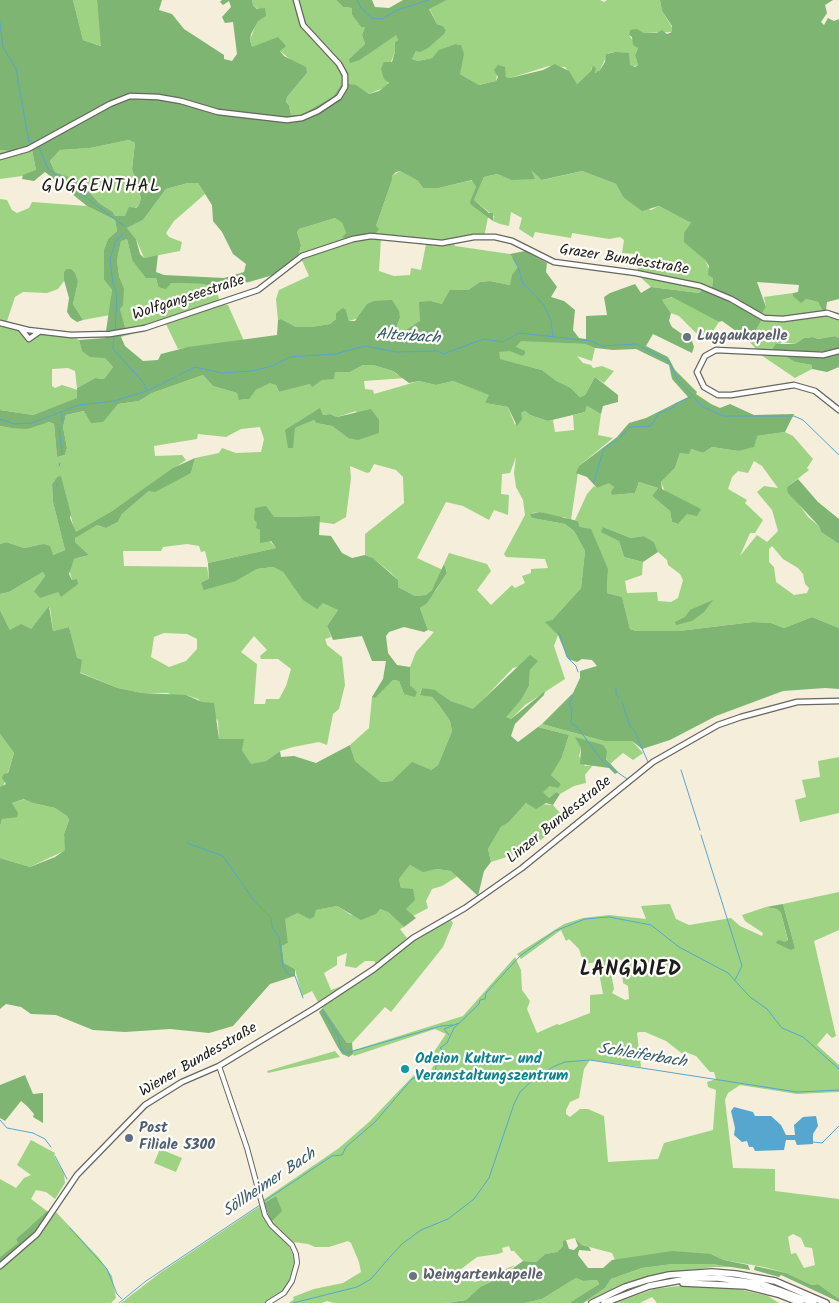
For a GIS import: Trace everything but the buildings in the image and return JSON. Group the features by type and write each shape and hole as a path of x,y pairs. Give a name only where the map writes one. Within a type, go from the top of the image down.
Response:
{"highway":[{"path":"592,1303 647,1280 692,1273 736,1274 756,1277 810,1295 826,1303"},
{"path":"604,1303 624,1294 668,1282 700,1278 740,1280 782,1289 814,1303"},
{"path":"668,1282 753,1288 801,1303"},
{"path":"753,1288 779,1299"},
{"path":"810,1295 819,1296 833,1303"}],"main road":[{"path":"0,157 28,149 125,97 158,97 181,101 218,112 294,120 308,116 335,101 345,87 346,77 342,68 304,27 297,11 296,0"},
{"name":"Wolfgangseestraße","path":"0,322 39,332 78,336 110,334 168,322 249,294 264,286 302,256 359,238 380,237 442,242 487,236 502,238 520,245"},
{"name":"Grazer Bundesstraße","path":"520,245 554,262 636,272 700,286 731,299 764,318 783,319 827,313 839,317"},
{"path":"20,328 29,339 39,332"},
{"path":"839,351 823,355 716,350 701,360 698,372 704,387 718,395 731,395 794,385 815,391 839,410"},
{"name":"Linzer Bundesstraße","path":"315,1008 374,969 413,938 456,914 500,884 653,762 673,749 718,725 749,714 797,702 839,701"},
{"name":"Wiener Bundesstraße","path":"0,1266 37,1234 82,1170 138,1111 167,1090 219,1066 315,1008"}],"street":[{"path":"219,1066 246,1144 267,1220 292,1245 297,1263 289,1286 278,1298 268,1303"}],"green space":[{"path":"0,0 73,0 83,40 101,46 97,0 162,0 159,10 172,14 184,29 224,55 224,59 232,61 237,54 233,22 225,23 222,17 231,7 229,1 223,5 220,2 222,0 252,0 253,5 257,9 265,8 266,16 258,21 251,34 252,47 278,37 286,46 280,51 284,56 306,67 307,73 287,97 286,102 289,105 291,115 301,115 333,97 342,83 356,85 369,94 379,91 389,83 384,79 381,69 384,62 392,62 395,42 398,40 396,35 360,60 350,63 349,59 365,44 362,35 365,27 361,27 352,15 352,8 343,7 336,0 372,0 375,7 389,8 403,0 447,0 429,9 437,24 443,26 446,30 445,33 428,48 420,52 416,51 412,59 418,61 432,58 439,50 455,44 461,45 464,54 460,74 479,85 496,81 498,77 494,70 498,65 505,67 506,77 510,78 543,70 555,64 569,71 577,84 591,71 593,66 596,68 595,73 600,70 605,62 606,54 615,52 629,53 630,65 635,67 638,65 635,55 638,48 633,45 632,37 629,35 630,30 637,29 644,33 657,33 662,30 667,34 672,32 672,26 662,11 660,0 833,0 825,5 827,13 821,22 824,25 828,18 834,21 839,19 839,299 827,302 826,310 822,310 818,302 806,299 801,303 793,296 793,293 798,292 799,285 757,282 766,307 761,315 712,288 713,278 708,275 709,266 705,260 684,242 684,233 691,223 659,206 642,211 623,197 616,184 582,171 542,180 531,170 535,179 511,180 497,174 484,177 474,200 489,213 493,213 493,221 471,205 470,202 476,187 472,180 439,188 423,188 418,181 400,171 392,176 376,226 379,229 376,233 381,238 351,241 342,237 346,233 342,223 335,218 299,229 297,232 301,245 299,254 273,275 249,282 224,286 215,284 209,287 205,284 171,283 166,289 161,288 158,286 156,278 146,278 132,260 127,239 121,241 117,260 119,276 124,288 123,305 120,309 125,328 121,337 125,346 143,361 158,360 161,354 188,347 277,335 278,320 281,319 296,327 330,324 336,319 336,313 343,308 346,310 349,321 355,321 367,304 374,301 392,300 399,311 398,330 404,331 420,321 419,302 431,301 442,304 450,290 468,290 480,282 490,281 510,285 512,275 518,267 510,254 525,251 547,263 546,272 557,287 551,297 564,301 575,310 573,330 579,338 586,339 586,316 607,315 604,297 635,284 641,293 651,287 699,293 704,289 762,319 753,336 746,338 722,321 719,322 672,297 662,300 671,313 669,321 672,327 692,341 694,347 692,353 653,334 646,346 668,357 675,370 697,392 696,394 711,404 720,408 730,404 754,415 794,414 785,432 757,436 754,447 738,451 712,447 703,453 691,449 689,454 680,453 675,468 661,482 662,489 701,509 697,516 687,514 678,524 672,522 670,511 652,496 658,488 639,482 635,493 612,495 611,492 614,487 609,483 597,488 587,477 576,473 579,466 617,437 629,423 646,418 688,397 672,379 669,365 636,349 613,350 595,348 585,344 521,341 516,347 525,351 525,354 522,356 510,351 499,352 500,359 542,370 556,381 571,388 580,397 585,395 595,377 618,395 618,402 603,406 601,414 587,406 585,412 548,421 530,415 525,411 521,413 522,419 517,426 508,407 485,403 489,395 453,381 436,385 419,381 409,383 393,371 373,365 363,365 350,372 335,372 334,379 322,380 312,387 310,384 279,392 276,385 270,383 256,390 249,399 239,400 237,393 213,386 203,375 152,393 139,401 118,404 103,422 91,423 84,411 66,415 63,427 67,448 65,455 57,457 54,424 49,422 27,429 0,426 0,410 33,415 77,398 77,388 95,378 104,379 113,367 105,358 90,357 82,351 79,340 105,338 112,290 104,280 104,250 108,239 117,231 115,220 87,206 45,172 34,181 22,179 23,175 36,170 31,145 19,152 0,150","holes":["129,140 135,143 132,169 141,198 139,205 136,208 129,207 125,216 115,216 113,212 99,203 81,182 55,172 50,161 60,150 90,148","188,183 198,183 212,205 213,221 222,232 233,254 246,264 244,272 224,278 164,275 156,272 158,255 144,258 140,254 136,239 127,228 143,220 166,189"]},
{"path":"73,0 97,0 102,46 83,40"},
{"path":"252,0 336,0 343,7 352,8 352,15 361,27 365,27 362,35 365,44 349,59 360,60 396,34 398,40 395,42 395,52 391,62 387,62 388,86 369,94 354,85 342,83 333,97 301,115 291,115 289,105 286,102 287,97 307,73 280,51 252,47 250,40 257,21 258,9 253,5"},
{"path":"447,0 600,0 604,2 607,0 660,0 662,11 672,27 672,32 644,33 630,30 629,35 638,48 635,55 638,65 632,67 615,52 608,53 600,70 596,73 592,67 591,71 577,84 565,67 549,66 510,78 506,77 504,70 497,74 496,81 479,85 460,74 461,45 455,44 440,50 432,58 418,61 412,59 416,51 445,33 446,30 443,26 437,24 429,8"},
{"path":"129,140 135,143 132,169 141,198 139,205 125,216 115,216 113,212 99,203 85,186 55,172 50,161 60,150 90,148"},
{"path":"31,145 36,170 22,176 0,179 0,150 19,152"},
{"path":"530,168 543,180 582,171 616,184 623,197 651,210 659,206 691,223 697,252 705,260 713,278 712,288 638,271 636,254 622,253 624,240 620,237 609,239 572,233 571,238 535,232 533,238 519,229 522,218 511,212 509,226 493,221 494,216 474,200 484,177 497,174 511,180"},
{"path":"400,171 418,181 423,188 439,188 473,180 476,187 471,205 488,217 484,238 454,244 455,246 510,254 518,267 510,285 490,281 480,282 468,290 459,291 442,304 431,301 420,309 420,322 404,331 398,331 397,325 400,318 359,318 349,321 346,310 330,324 311,327 296,327 281,319 278,320 276,299 279,290 309,276 299,254 301,245 297,232 299,229 335,218 342,223 346,233 343,237 380,238 375,233 376,226 392,176","holes":["381,238 426,244 421,270 411,268 410,275 394,276 379,271"]},
{"path":"188,183 198,183 205,194 174,221 166,233 169,237 182,242 180,251 144,258 136,239 127,228 143,220 166,189"},
{"path":"0,199 7,200 12,210 17,213 29,208 32,202 87,206 115,220 117,231 108,239 104,251 104,280 112,290 110,315 83,320 73,304 78,282 64,272 64,281 58,289 47,293 23,292 15,297 7,321 24,327 65,331 79,340 82,350 105,358 113,367 104,379 95,378 77,388 75,371 68,368 52,369 52,386 55,388 62,385 78,390 78,398 33,415 0,410"},
{"path":"127,239 132,260 156,278 158,286 171,283 215,284 219,299 216,303 228,305 244,341 178,349 166,324 121,337 120,309 124,288 119,276 117,260 121,240"},
{"path":"67,269 71,269 75,273 78,282 73,304 83,320 77,322 67,312 69,298 64,280 64,272"},
{"path":"638,275 704,289 699,293 651,287"},
{"path":"793,293 794,296 818,302 822,310 831,311 784,317 761,315 766,307 764,297"},
{"path":"673,297 719,322 711,334 703,340 679,316 671,313 662,300"},
{"path":"828,315 839,319 839,338 835,336 818,339 813,337 804,338 795,344 782,342 774,351 756,349 746,338 753,336 762,319 799,320"},
{"path":"835,336 839,338 839,349 833,352 774,351 773,348 776,344 795,344 804,338 813,337 818,339"},
{"path":"520,340 585,344 595,348 592,361 577,356 583,363 591,365 593,368 602,366 614,371 604,383 595,377 585,395 580,397 571,388 556,382 542,370 499,359 499,352 516,347"},
{"path":"758,353 781,354 795,362 812,365 812,369 795,378"},
{"path":"781,354 824,357 839,354 839,367 827,372 812,369 812,365 795,362"},
{"path":"363,365 373,365 393,371 406,378 364,381 365,389 373,390 374,394 419,381 436,385 453,381 490,395 485,403 508,407 515,425 521,413 525,411 530,415 548,421 553,420 555,432 574,430 573,415 585,412 587,406 601,414 598,435 613,438 579,466 571,520 540,512 532,513 532,518 565,524 574,531 585,551 581,588 552,620 551,626 558,635 554,646 565,679 525,705 511,719 506,717 521,700 529,686 530,670 537,661 513,668 473,710 451,701 438,692 422,688 420,694 432,697 450,721 452,731 438,765 431,770 405,771 392,781 381,782 355,761 350,745 369,728 372,697 375,697 393,680 399,681 404,694 414,691 410,685 410,667 416,652 434,632 428,630 420,608 436,590 447,573 444,564 449,553 487,564 491,571 477,590 491,605 512,585 515,588 525,583 522,576 531,573 531,569 548,568 545,559 506,557 504,554 525,515 523,500 516,487 514,473 516,457 510,473 502,474 501,494 509,495 508,515 494,510 489,520 463,506 446,502 417,558 443,570 432,590 426,595 415,596 398,587 398,580 391,573 373,558 365,555 365,534 404,503 403,477 396,470 374,464 370,472 367,473 350,466 351,478 346,517 334,524 319,522 319,516 274,517 257,523 260,530 276,548 208,563 205,551 201,552 199,546 187,544 163,547 161,551 123,551 124,566 207,567 209,579 236,581 257,569 273,567 283,572 291,583 338,610 327,626 331,637 325,639 327,645 342,657 345,685 339,709 333,714 327,745 319,742 293,747 280,751 266,761 251,765 242,750 219,739 218,721 198,699 186,695 174,696 168,693 142,693 118,688 79,672 69,627 53,631 50,607 31,629 10,630 0,610 0,594 9,592 43,572 45,576 34,591 58,592 61,596 72,580 69,569 74,559 89,555 75,542 75,538 83,531 97,525 106,528 118,522 122,514 149,491 191,473 195,458 219,453 222,448 236,453 261,452 264,439 260,427 241,429 226,437 198,434 197,439 154,446 155,456 182,455 186,460 112,511 75,533 64,488 61,479 57,477 52,484 53,502 65,550 53,555 43,544 24,548 6,542 0,544 0,426 11,428 49,422 54,424 57,457 65,455 67,448 63,427 66,415 85,411 88,415 118,404 139,401 152,393 203,375 213,386 237,393 240,400 248,399 256,390 270,382 276,385 279,392 317,382 335,372 350,372","holes":["320,409 322,415 330,414 337,417 356,411 348,438 332,426 316,423 314,420 295,428","164,633 187,634 197,639 197,649 186,661 169,667 151,657 154,637","254,636 267,650 260,656 261,659 278,659 291,669 286,686 279,699 266,699 265,704 254,704 257,664 241,652"]},
{"path":"320,408 323,415 330,414 337,417 371,409 379,420 379,433 358,440 348,438 332,426 316,423 314,420 295,428 293,448 288,448 285,430"},
{"path":"785,432 793,436 813,459 807,468 809,470 787,487 808,517 819,526 821,532 839,544 839,628 812,617 784,628 771,623 753,622 679,631 636,631 630,629 622,597 607,593 608,569 578,521 575,520 587,494 594,486 597,488 609,482 614,487 612,495 635,493 639,482 658,488 652,496 670,511 672,522 678,524 661,482 675,468 680,453 691,449 703,453 712,447 738,451 757,436","holes":["754,461 762,466 778,488 764,486 757,492 772,510 778,531 767,542 757,535 740,556 750,533 755,533 763,520 745,503 747,500 728,489 732,477 738,471 748,473","603,527 631,538 644,536 654,542 658,552 667,560 668,565 680,574 683,580 678,598 671,602 658,601 657,592 627,593 625,581 642,575 643,562 624,557 619,541","772,546 783,559 798,568 803,574 805,584 809,588 807,593 794,595 776,582 774,567 769,562 769,549"]},
{"path":"195,458 191,473 155,492 149,491 122,514 118,522 106,528 97,525 75,538 75,542 89,555 74,559 69,574 72,580 77,579 78,584 61,597 58,592 40,598 34,591 45,576 43,572 9,592 0,594 0,544 6,542 24,548 43,544 50,546 53,555 65,550 53,502 52,484 57,477 61,476 71,514 70,518 76,532 112,511 173,468"},
{"path":"798,479 818,502 839,519 839,544 821,532 819,526 788,493 787,487"},
{"path":"266,506 274,517 320,516 319,535 331,536 342,553 352,558 365,555 373,558 398,580 398,587 415,596 426,595 432,590 444,564 447,573 427,603 420,608 428,630 424,632 404,627 389,632 386,636 388,653 397,665 410,667 410,685 417,692 415,697 404,694 399,681 393,680 375,698 372,697 383,679 386,661 372,661 362,636 333,640 327,626 338,610 323,603 317,609 303,600 283,572 273,567 257,569 236,581 204,590 201,583 209,579 208,563 276,548 271,541 260,543 260,530 256,528 257,523 254,519 255,508"},
{"path":"540,512 578,521 580,527 591,529 608,569 607,593 622,597 630,629 636,631 679,631 753,622 771,623 784,628 812,617 839,628 839,689 783,691 716,716 670,740 642,749 632,741 604,741 542,724 573,693 580,678 580,671 597,666 592,660 582,659 577,662 568,659 558,635 545,622 552,620 581,588 585,551 574,531 565,524 532,518 530,514"},
{"path":"603,527 631,538 644,536 654,542 658,552 643,562 624,557 619,541 601,532"},
{"path":"713,600 704,612 692,621 676,625 675,622 685,617 690,610"},
{"path":"49,606 53,631 69,627 77,658 82,660 80,673 118,688 142,693 186,695 202,702 214,703 219,739 244,739 242,750 251,764 266,761 280,751 281,757 294,756 316,763 350,745 355,761 381,782 392,781 412,762 431,770 438,765 452,731 450,721 432,697 420,695 422,688 435,690 451,701 473,709 530,655 538,661 530,670 529,686 521,700 506,717 511,719 545,691 544,695 515,724 511,736 518,742 538,727 569,735 562,757 551,775 561,784 558,788 550,786 543,792 549,798 556,792 560,794 553,805 546,803 536,809 526,803 509,822 501,827 488,849 491,862 484,871 478,896 451,871 437,869 423,872 410,865 399,879 401,888 413,889 415,900 406,909 416,918 404,927 388,912 380,909 376,914 361,920 337,906 316,910 314,917 310,919 298,913 285,919 288,943 282,946 284,963 295,969 295,976 270,984 233,1026 209,1033 170,1029 125,1032 93,1030 56,1015 31,1014 21,1007 6,1004 0,1009 0,858 30,867 55,857 65,850 64,834 69,820 67,816 55,808 24,799 12,803 18,813 17,817 2,819 0,827 0,787 6,784 2,778 4,774 8,773 14,753 0,734 0,610 10,630 21,624 31,629"},
{"path":"542,724 604,741 632,741 643,753 633,760 623,753 610,764 606,758 581,748 579,756 585,766 593,765 585,775 586,783 574,786 560,794 556,792 549,798 542,792 550,786 561,784 551,775 562,757 569,735 538,727"},
{"path":"0,734 14,753 3,787 0,787"},
{"path":"575,737 603,745 607,751 606,759 618,772 615,774 609,768 580,764 581,748"},
{"path":"839,757 839,813 800,822 795,800 806,797 802,780 820,777 818,761"},
{"path":"25,799 33,803 55,808 67,816 69,820 64,834 66,850 30,867 0,858 0,827 2,819 13,807 12,803"},
{"path":"526,803 553,805 560,813 557,816 564,823 527,850 523,844 511,851 513,855 491,862 488,849 501,827 509,822"},
{"path":"410,865 423,871 437,869 451,871 458,876 442,886 432,889 426,901 428,908 413,916 406,909 399,879"},
{"path":"839,892 839,930 814,941 836,1036 832,1038 827,1033 817,1045 839,1065 839,1092 797,1094 740,1085 728,1093 725,1100 733,1168 775,1169 775,1191 839,1199 839,1299 818,1284 812,1285 786,1273 724,1260 711,1254 615,1260 612,1253 582,1245 575,1238 563,1241 563,1246 557,1252 545,1254 536,1262 523,1261 514,1251 511,1251 509,1246 502,1248 503,1252 498,1254 477,1257 457,1272 458,1276 475,1282 515,1265 499,1278 480,1287 466,1300 445,1303 334,1303 327,1301 322,1303 289,1303 294,1299 293,1297 314,1289 343,1283 361,1272 359,1262 351,1243 348,1241 329,1247 315,1247 293,1242 271,1222 278,1204 276,1196 264,1203 263,1200 339,1148 369,1122 414,1075 428,1075 434,1065 427,1062 446,1034 435,1029 354,1056 351,1051 463,1016 515,957 521,970 522,990 530,1001 527,1009 537,1033 590,1013 590,995 603,994 597,962 584,964 579,949 569,939 566,941 561,930 521,959 517,954 564,924 583,918 609,915 646,919 641,906 670,904 676,919 689,925 731,918 740,926 762,936 763,933 745,921 742,915 766,907 777,909 781,913 788,941 785,942 795,948 783,904","holes":["621,960 623,983 628,986 629,999 625,1000 612,993 614,989 609,962","645,1032 666,1041 684,1055 688,1053 696,1056 710,1072 714,1072 716,1079 707,1082 708,1087 716,1090 713,1130 664,1143 658,1159 608,1162 604,1116 588,1109 580,1109 570,1117 566,1114 566,1110 570,1102 579,1098 584,1069 590,1060 641,1067 637,1033","793,1234 801,1238 805,1247 812,1248 815,1265 804,1268 796,1253 791,1254 788,1237"]},
{"path":"783,904 795,948 791,950 776,943 778,940 785,942 788,940 781,913 777,909 766,907"},
{"path":"337,906 351,915 380,909 388,912 404,927 400,929 407,938 376,965 363,974 376,964 374,961 365,961 356,968 345,966 347,953 337,957 337,965 324,973 331,990 342,986 318,1002 312,991 302,996 295,969 284,963 282,946 288,943 284,919 298,913"},
{"path":"450,919 453,923 443,947 391,1012 385,1007 352,1043 347,1043 322,1007 376,970 404,946"},
{"path":"323,1008 347,1043 352,1043 353,1054 349,1057 342,1054 337,1046 319,1012"},
{"path":"335,1051 340,1057 268,1073 267,1071"},
{"path":"25,1075 33,1094 43,1093 43,1123 33,1117 34,1114 21,1101 5,1121 0,1118 0,1085"},
{"path":"31,1140 55,1153 54,1156 64,1174 65,1183 55,1199 46,1192 36,1190 31,1199 47,1211 16,1239 19,1243 0,1257 0,1179 16,1188 24,1178 31,1175 17,1165"},
{"path":"160,1149 182,1158 176,1172 154,1163"},
{"path":"276,1196 282,1211 271,1222 264,1203"},
{"path":"260,1206 267,1223 287,1242 295,1260 292,1277 285,1290 274,1299 265,1303 121,1303 160,1273"},
{"path":"47,1211 50,1213 29,1239 0,1263 0,1257 18,1243 16,1239"},
{"path":"56,1212 99,1258 112,1276 116,1298 111,1303 0,1303 0,1268 29,1244"},
{"path":"575,1238 582,1245 589,1247 591,1251 579,1250 578,1255 588,1268 603,1268 612,1260 672,1251 711,1254 724,1260 748,1265 750,1270 712,1264 673,1264 642,1268 611,1279 605,1288 583,1303 569,1303 599,1284 597,1280 583,1281 576,1278 542,1299 525,1303 446,1303 466,1300 480,1287 499,1278 523,1261 536,1262 545,1254 557,1252 563,1246 563,1241 566,1240 569,1249 574,1250 578,1246"},
{"path":"673,1264 712,1264 734,1267 714,1267 665,1273 623,1284 583,1303 605,1288 611,1279 642,1268"},
{"path":"755,1266 786,1273 812,1285 818,1284 839,1299 839,1302 781,1275 779,1277 754,1270"},
{"path":"576,1278 583,1281 597,1280 599,1284 569,1303 525,1303 542,1299"},
{"path":"686,1285 734,1288 768,1296 779,1303 657,1303 652,1297 640,1303 615,1303 654,1289"}],"water":[{"path":"734,1107 753,1112 755,1116 771,1116 781,1125 786,1135 795,1135 794,1125 803,1117 816,1116 818,1126 813,1134 813,1144 797,1145 795,1140 786,1140 784,1150 755,1151 753,1147 749,1147 747,1141 742,1142 734,1135 735,1128 731,1111"}],"waterway":[{"path":"357,0 361,8 372,18 382,19 397,10 429,0"},
{"path":"0,23 3,47 16,69 29,142 34,142"},
{"path":"39,147 48,169 124,226"},
{"path":"115,331 117,294 113,284 110,259 116,241 123,234"},
{"path":"513,258 519,269 522,282 544,305 551,321 553,336"},
{"name":"Alterbach","path":"0,419 14,424 32,423 79,405 114,401 147,391 195,367 222,373 252,371 272,366 290,357 335,354 365,346 396,352 438,351 443,354 484,339 503,342 519,333 591,341 602,346 636,344 669,361 677,379 703,407 724,416 794,416 803,420 839,455"},
{"path":"114,336 113,349 143,382 147,390"},
{"path":"620,438 629,427 650,426 659,413 673,408 675,404 691,397"},
{"path":"62,414 62,423"},
{"path":"59,428 62,454"},
{"path":"594,482 604,448 617,440"},
{"path":"559,632 567,657 576,666 578,672"},
{"path":"616,688 616,694 619,698"},
{"path":"573,696 569,704 572,709 571,723 578,728 603,762 627,779"},
{"path":"622,702 630,726 635,732 648,762"},
{"path":"681,770 700,830"},
{"path":"701,835 742,966 735,980"},
{"path":"187,843 223,856 255,902 271,918 272,927 279,937 283,966 288,974 295,976 303,998"},
{"name":"Söllheimer Bach","path":"263,1202 332,1156 342,1155 346,1147 375,1122 412,1079 420,1075 427,1077 435,1071 437,1062 446,1053 440,1048 447,1043 454,1028 479,1004 480,1000 485,999 486,993 520,956 555,931 585,919 609,917 651,925 679,947 728,973 750,997 767,1009 782,1028 803,1037 839,1069"},
{"path":"322,1010 338,1036 341,1050 346,1053 441,1026 453,1025"},
{"name":"Söllheimer Bach","path":"449,1035 444,1029 459,1023"},
{"name":"Schleiferbach","path":"390,1257 402,1244 421,1230 448,1219 474,1199 489,1178 514,1104 520,1092 538,1075 565,1062 590,1060 797,1092 839,1090"},
{"path":"0,1120 7,1128 33,1133 45,1139 51,1147"},
{"name":"Söllheimer Bach","path":"813,1142 822,1143 839,1126"},
{"path":"55,1156 67,1179"},
{"name":"Söllheimer Bach","path":"119,1303 146,1281 260,1205"},
{"path":"70,1228 107,1269 117,1294 122,1299"},
{"name":"Schleiferbach","path":"293,1303 357,1287 371,1279 389,1258"}],"place":[{"name":"Luggaukapelle","path":"687,337"},
{"name":"Odeion Kultur- und Veranstaltungszentrum","path":"405,1069"},
{"name":"Post Filiale 5300","path":"129,1138"},
{"name":"Weingartenkapelle","path":"413,1276"}],"district":[{"name":"GUGGENTHAL","path":"101,188"},
{"name":"LANGWIED","path":"631,972"}]}
